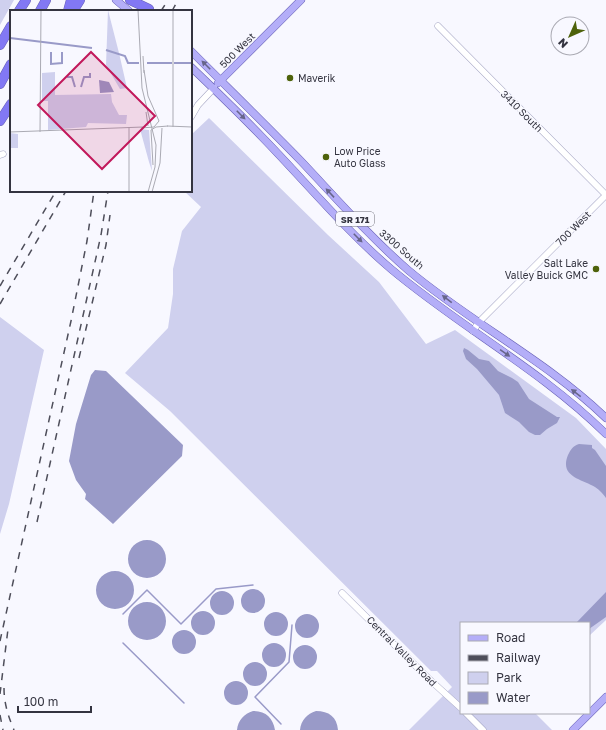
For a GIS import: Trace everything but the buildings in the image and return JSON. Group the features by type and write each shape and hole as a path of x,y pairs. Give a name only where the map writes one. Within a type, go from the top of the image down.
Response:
{"highway":[{"path":"20,10 26,0"},
{"path":"41,10 46,0"},
{"path":"68,10 71,0"},
{"path":"74,10 80,0"},
{"path":"130,0 150,10"},
{"path":"0,45 10,28"},
{"path":"0,84 10,66"},
{"path":"0,121 10,106"}],"main road":[{"path":"116,0 128,10"},
{"path":"140,0 150,10"},
{"name":"500 West","path":"214,88 301,0"},
{"name":"3300 South","path":"192,52 266,125 356,220 410,271 539,364 587,401 606,418"},
{"name":"SR 171","path":"192,68 263,137 298,176 375,255 403,279 473,331 532,372 581,411 606,434"},
{"path":"590,713 606,697"},
{"path":"573,730 589,714"}],"street":[{"name":"3410 South","path":"438,26 606,195"},
{"name":"500 West","path":"192,115 198,105 214,88"},
{"name":"700 West","path":"473,331 479,322 606,195"},
{"name":"Central Valley Road","path":"342,592 429,679 460,707"},
{"path":"467,714 483,730"}],"green space":[{"path":"0,0 14,0 0,25"},
{"path":"209,118 328,235 379,282 426,344 455,330 576,418 606,449 606,620 590,635 590,622 460,622 460,714 536,714 552,730 409,730 452,687 437,671 431,671 170,411 125,373 168,328 173,294 173,269 182,231 201,207 185,192 192,192 192,134"},
{"path":"0,317 44,350 9,504 0,534"}],"water":[{"path":"464,348 479,359 489,361 498,371 518,382 529,399 557,417 560,417 557,423 540,435 535,435 505,413 499,395 477,369 466,359 463,351"},
{"path":"95,370 106,371 183,445 182,456 113,524 85,499 86,494 76,480 69,461 76,424 91,375"},
{"path":"579,444 592,445 592,448 606,466 606,498 597,488 569,473 566,462 568,455 572,448"},
{"path":"147,540 157,543 163,549 166,559 163,569 157,575 147,578 137,575 131,569 128,559 131,549 137,543"},
{"path":"115,571 125,574 131,580 134,590 131,600 125,606 115,609 105,606 99,600 96,590 99,580 105,574"},
{"path":"253,589 262,592 265,601 262,610 253,613 244,610 241,601 244,592"},
{"path":"222,591 231,594 234,603 231,612 222,615 213,612 210,603 213,594"},
{"path":"606,592 606,617 590,628 590,622 577,622"},
{"path":"147,602 157,605 163,611 166,621 163,631 157,637 147,640 137,637 131,631 128,621 131,611 137,605"},
{"path":"203,611 212,614 215,623 212,632 203,635 194,632 191,623 194,614"},
{"path":"276,612 285,615 288,624 285,633 276,636 267,633 264,624 267,615"},
{"path":"307,614 316,617 319,626 316,635 307,638 298,635 295,626 298,617"},
{"path":"184,630 193,633 196,642 193,651 184,654 175,651 172,642 175,633"},
{"path":"274,643 283,646 286,655 283,664 274,667 265,664 262,655 265,646"},
{"path":"305,645 314,648 317,657 314,666 305,669 296,666 293,657 296,648"},
{"path":"255,662 264,665 267,674 264,683 255,686 246,683 243,674 246,665"},
{"path":"236,681 245,684 248,693 245,702 236,705 227,702 224,693 227,684"},
{"path":"253,711 262,712 268,716 273,722 275,730 237,730 242,718"},
{"path":"316,711 325,712 332,716 336,722 338,730 300,730 305,718"}],"waterway":[{"path":"123,614 147,590 181,624 216,589 253,585"},
{"path":"281,724 255,697 289,662 292,625"},
{"path":"123,643 184,703"}],"railway":[{"path":"162,10 168,0"},
{"path":"173,10 178,0"},
{"path":"0,286 55,192"},
{"path":"0,304 65,192"},
{"path":"0,641 71,321 87,241 94,192"},
{"path":"37,522 101,235 108,192"},
{"path":"79,358 106,245 110,215"},
{"path":"0,694 8,629"},
{"path":"4,688 7,709 14,730"},
{"path":"0,715 3,730"}],"place":[{"name":"Maverik","path":"290,78"},
{"name":"Low Price Auto Glass","path":"326,157"},
{"name":"Salt Lake Valley Buick GMC","path":"596,269"}]}
